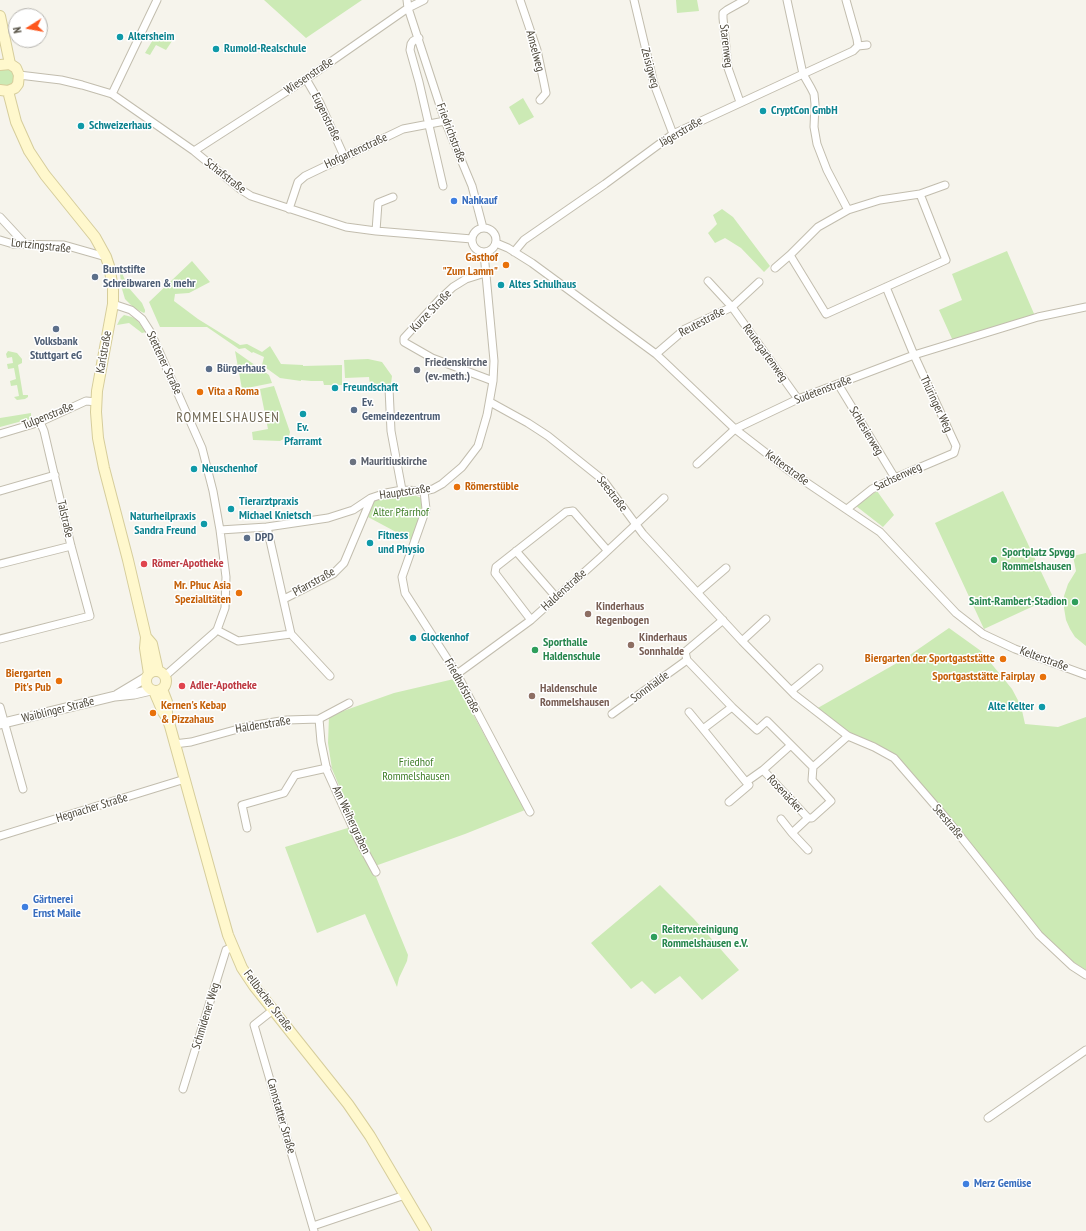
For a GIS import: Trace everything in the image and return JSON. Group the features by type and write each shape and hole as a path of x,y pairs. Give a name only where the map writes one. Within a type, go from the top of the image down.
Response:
{"main road":[{"path":"0,16 5,64 16,68 19,75"},
{"name":"Karlstraße","path":"19,75 18,84 15,88 4,90 29,151 45,174 95,237 106,257 109,266 113,288 113,304 102,361 97,402 98,438 104,468 146,637 152,644 155,675 146,685 156,690"},
{"path":"155,675 166,681 156,690"},
{"name":"Fellbacher Straße","path":"156,690 163,712 168,718 214,889 233,947 242,968 254,986 348,1104 370,1136 426,1231"}],"street":[{"path":"112,94 157,0"},
{"name":"Friedrichstraße","path":"407,0 408,8 445,121 472,186 483,228"},
{"name":"Wiesenstraße","path":"194,151 306,79 408,8 424,0"},
{"name":"Amselweg","path":"520,0 536,45 546,93 540,100"},
{"name":"Zeisigweg","path":"634,0 654,84 673,134"},
{"name":"Starenweg","path":"740,102 728,68 723,18 724,13 727,10 745,0"},
{"path":"787,0 803,74 814,94 814,127 817,144 827,170 848,210"},
{"path":"846,0 858,38 858,46"},
{"name":"Friedrichstraße","path":"419,38 413,41 410,50 420,82 428,124 443,186"},
{"name":"Jägerstraße","path":"514,252 524,240 605,184 673,134 803,74 853,50 858,46 867,45"},
{"name":"Schafstraße","path":"19,75 82,84 112,94 194,151 240,189 251,196 346,227 472,239"},
{"name":"Eugenstraße","path":"306,79 320,103 344,156"},
{"name":"Hofgartenstraße","path":"290,209 298,182 305,176 403,129 445,121"},
{"path":"775,268 818,227 848,210 880,200 920,194 945,185"},
{"path":"790,255 826,314 946,260 920,194"},
{"path":"376,231 378,203 393,197"},
{"path":"0,217 25,244"},
{"path":"483,228 488,229 496,236 496,243 491,250 484,253 474,248 472,239 474,233 483,228"},
{"name":"Lortzingstraße","path":"0,240 13,244 64,245 106,257"},
{"name":"Kelterstraße","path":"496,243 537,266 656,354 735,429 788,470 880,532 956,613 983,634 1015,649 1086,675"},
{"name":"Hauptstraße","path":"220,530 300,523 340,515 353,510 371,498 386,493 402,490 433,490 462,467 478,446 490,402 493,381 494,361 484,253"},
{"name":"Kurze Straße","path":"485,273 466,279 453,287 404,338 404,342 432,358 493,381"},
{"name":"Reutegartenweg","path":"708,281 732,307 798,399"},
{"path":"732,307 759,282"},
{"path":"886,287 914,355"},
{"name":"Stettener Straße","path":"113,304 131,310 142,319 151,333 202,448 213,491 220,530"},
{"name":"Reutestraße","path":"656,354 685,328 732,307"},
{"name":"Sudetenstraße","path":"735,429 798,399 914,355 1038,317 1086,307"},
{"name":"Thüringer Weg","path":"914,355 956,446 954,453"},
{"name":"Schlesierweg","path":"838,384 895,478"},
{"path":"389,388 391,431 402,490"},
{"name":"Tulpenstraße","path":"0,434 40,422 86,401 97,402"},
{"name":"Seestraße","path":"490,402 548,436 575,456 603,480 636,525 742,641 791,691 848,736 874,747 894,758 945,817 1039,935 1072,966 1086,975"},
{"name":"Talstraße","path":"0,639 90,616 71,546 44,431 40,422"},
{"path":"697,464 735,429"},
{"name":"Sachsenweg","path":"847,509 872,489 954,453"},
{"path":"0,491 55,475"},
{"name":"Friedhofstraße","path":"424,491 426,509 402,577 405,593 456,674 530,812"},
{"name":"Pfarrstraße","path":"284,599 333,574 344,563 371,498"},
{"name":"Haldenstraße","path":"456,674 531,620 664,498"},
{"path":"531,620 495,573 496,567 566,512 573,512 607,550"},
{"path":"267,527 291,634 330,676"},
{"name":"Waiblinger Straße","path":"115,696 155,675 217,630 225,608 226,577 220,530"},
{"path":"0,564 71,546"},
{"path":"516,551 556,597"},
{"path":"698,592 726,568"},
{"path":"742,641 766,619"},
{"path":"723,620 685,652 687,660 732,707 757,730 767,721 813,767 848,736"},
{"path":"217,630 238,641 291,634"},
{"name":"Sonnhalde","path":"612,714 687,660"},
{"path":"791,691 819,668"},
{"name":"Waiblinger Straße","path":"2,724 115,696 156,690"},
{"name":"Haldenstraße","path":"174,744 191,742 249,726 287,720 319,719 349,703"},
{"path":"0,707 2,724 23,789"},
{"path":"689,712 703,729 732,707"},
{"name":"Am Weihergraben","path":"319,719 327,768 357,837 376,872"},
{"name":"Rosenäcker","path":"703,729 749,785 729,802"},
{"name":"Rosenäcker","path":"746,782 763,770 791,745"},
{"name":"Rosenäcker","path":"792,833 808,818 812,818 831,801 812,780 813,767"},
{"path":"248,828 242,805 284,794 295,775 327,768"},
{"name":"Rosenäcker","path":"763,770 808,818"},
{"name":"Hegnacher Straße","path":"0,836 185,779"},
{"name":"Rosenäcker","path":"781,819 808,850"},
{"name":"Schmidener Weg","path":"183,1089 226,950 233,947"},
{"name":"Cannstatter Straße","path":"273,1010 254,1025 314,1228"},
{"path":"988,1118 1086,1050"},
{"path":"314,1228 405,1195"}],"green space":[{"path":"264,0 362,0 306,38"},
{"path":"676,0 697,0 699,11 677,13"},
{"path":"157,33 172,41 166,50 156,45 150,55 145,53"},
{"path":"0,69 11,69 14,74 14,81 10,86 7,87 0,85"},
{"path":"523,98 534,117 519,125 509,107"},
{"path":"722,209 733,217 770,266 764,272 741,248 725,238 715,243 708,233 717,224 713,215"},
{"path":"1007,251 1035,316 953,341 939,310 962,300 952,274"},
{"path":"192,261 210,282 189,293 175,294 174,301 198,319 240,345 247,344 262,352 270,346 281,364 303,366 342,365 342,385 324,385 323,381 301,381 280,378 262,365 264,357 253,352 252,353 245,348 239,349 207,327 160,327 149,302"},
{"path":"121,273 128,287 142,303 145,310 144,313 134,308 125,299 122,289"},
{"path":"124,315 137,320 146,332 142,333 129,323 117,325"},
{"path":"8,351 17,353 22,359 22,363 18,365 23,395 28,395 25,399 17,400 14,397 19,396 17,385 11,386 10,381 16,379 14,368 8,369 7,364 13,363 12,357 7,358 6,354"},
{"path":"235,351 269,375 272,383 242,389"},
{"path":"368,359 382,362 392,376 390,386 371,386 369,377 345,378 344,360"},
{"path":"274,386 290,432 289,436 280,441 253,440 252,432 268,429 260,389"},
{"path":"31,413 31,421 26,423 26,420 0,427 0,418"},
{"path":"877,491 894,515 883,527 856,506"},
{"name":"Sportplatz Spvgg Rommelshausen","path":"1003,491 1053,597 984,629 935,523"},
{"name":"Alter Pfarrhof","path":"403,495 422,498 423,509 411,540 368,517 373,501"},
{"name":"Saint-Rambert-Stadion","path":"1086,553 1086,646 1075,637 1066,620 1064,596 1068,584 1076,571 1073,556"},
{"path":"949,628 981,651 1012,689 1021,706 1025,724 1058,727 1086,717 1086,970 1072,961 1040,931 947,815 876,745 851,733 816,709 904,659"},
{"name":"Friedhof Rommelshausen","path":"454,679 525,810 465,834 375,866 355,827 356,826 332,769 328,743 329,716 394,693"},
{"path":"351,827 374,872 408,955 397,987 365,914 317,933 285,847"},
{"name":"Reitervereinigung Rommelshausen e.V.","path":"660,885 694,919 739,970 702,1000 680,976 655,994 642,981 631,989 591,943"}],"place":[{"name":"Altersheim","path":"120,37"},
{"name":"Rumold-Realschule","path":"216,49"},
{"name":"CryptCon GmbH","path":"763,111"},
{"name":"Schweizerhaus","path":"81,126"},
{"name":"Nahkauf","path":"454,201"},
{"name":"Gasthof \"Zum Lamm\"","path":"506,265"},
{"name":"Buntstifte Schreibwaren & mehr","path":"95,277"},
{"name":"Altes Schulhaus","path":"501,285"},
{"name":"Volksbank Stuttgart eG","path":"56,329"},
{"name":"Bürgerhaus","path":"209,369"},
{"name":"Friedenskirche (ev.-meth.)","path":"417,370"},
{"name":"Freundschaft","path":"335,388"},
{"name":"Vita a Roma","path":"200,392"},
{"name":"Ev. Gemeindezentrum","path":"354,410"},
{"name":"Ev. Pfarramt","path":"303,414"},
{"name":"Mauritiuskirche","path":"353,462"},
{"name":"Neuschenhof","path":"194,469"},
{"name":"Römerstüble","path":"457,487"},
{"name":"Tierarztpraxis Michael Knietsch","path":"231,509"},
{"name":"Naturheilpraxis Sandra Freund","path":"204,524"},
{"name":"DPD","path":"247,538"},
{"name":"Fitness und Physio","path":"370,543"},
{"name":"Sportplatz Spvgg Rommelshausen","path":"994,560"},
{"name":"Römer-Apotheke","path":"144,564"},
{"name":"Mr. Phuc Asia Spezialitäten","path":"239,593"},
{"name":"Saint-Rambert-Stadion","path":"1075,602"},
{"name":"Kinderhaus Regenbogen","path":"588,614"},
{"name":"Glockenhof","path":"413,638"},
{"name":"Kinderhaus Sonnhalde","path":"631,645"},
{"name":"Sporthalle Haldenschule","path":"535,650"},
{"name":"Biergarten der Sportgaststätte","path":"1003,659"},
{"name":"Sportgaststätte Fairplay","path":"1043,677"},
{"name":"Biergarten Pit's Pub","path":"59,681"},
{"name":"Adler-Apotheke","path":"182,686"},
{"name":"Haldenschule Rommelshausen","path":"532,696"},
{"name":"Alte Kelter","path":"1042,707"},
{"name":"Kernen's Kebap & Pizzahaus","path":"153,713"},
{"name":"Gärtnerei Ernst Maile","path":"25,907"},
{"name":"Reitervereinigung Rommelshausen e.V.","path":"654,937"},
{"name":"Merz Gemüse","path":"966,1184"}],"district":[{"name":"ROMMELSHAUSEN","path":"228,418"}]}
